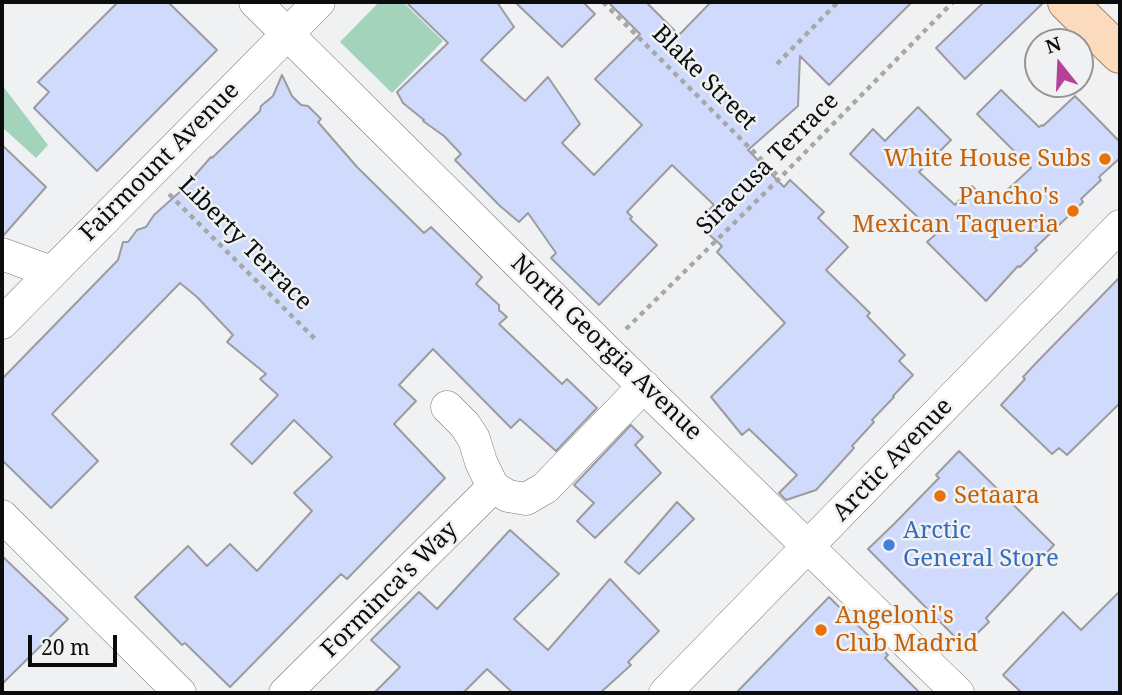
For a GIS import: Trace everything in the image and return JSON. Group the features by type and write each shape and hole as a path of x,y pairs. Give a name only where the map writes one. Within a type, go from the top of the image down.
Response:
{"main road":[{"path":"1067,2 1120,54"}],"street":[{"name":"North Georgia Avenue","path":"255,2 809,547 942,688"},
{"name":"Fairmount Avenue","path":"2,323 319,2"},
{"name":"Arctic Avenue","path":"665,693 1120,226"},
{"path":"2,254 51,272"},
{"path":"447,407 465,425 474,439 481,462 494,487 508,496 526,499 545,488 643,386"},
{"name":"Forminca's Way","path":"285,693 494,487"},
{"path":"2,516 180,693"}],"path":[{"name":"Blake Street","path":"603,2 780,178"},
{"path":"777,64 838,2"},
{"name":"Siracusa Terrace","path":"605,349 780,178 953,2"},
{"name":"Liberty Terrace","path":"149,174 315,339"}],"green space":[{"path":"379,2 403,2 443,41 392,93 340,42"},
{"path":"2,85 48,145 36,158 2,127"}],"building":[{"path":"118,2 168,2 217,50 97,171 34,108 49,92 38,82"},
{"path":"406,2 497,2 514,27 481,60 525,101 548,77 580,124 562,143 594,175 642,125 595,79 640,34 608,2 646,2 679,35 711,2 912,2 829,85 800,56 798,106 748,150 784,187 790,180 824,212 818,218 848,247 826,270 870,313 867,316 905,355 899,361 913,375 872,420 874,422 852,446 854,448 816,490 786,500 779,493 797,475 749,429 742,435 711,397 785,323 717,252 722,246 696,223 714,205 672,165 627,212 632,217 630,219 657,245 599,305 551,258 556,253 528,213 519,222 500,206 455,160 461,154 444,136 403,103 397,92 448,43"},
{"path":"515,2 583,2 595,14 562,47"},
{"path":"984,2 1044,2 965,79 936,48"},
{"path":"282,75 292,96 301,105 308,106 321,119 318,122 357,167 424,233 431,227 482,277 476,284 499,305 499,310 507,317 499,324 562,384 567,379 597,408 556,451 520,419 511,428 433,349 399,385 416,401 394,424 445,478 347,579 341,574 230,687 185,643 182,645 135,597 188,546 207,566 230,544 257,571 312,511 294,493 332,457 294,420 252,464 231,444 278,395 260,379 266,374 227,342 233,335 180,283 52,414 98,461 51,508 2,460 2,379 118,260 123,242 128,242 137,230 146,227 154,215 183,189 183,184 190,181 211,157 260,111 261,106 273,96"},
{"path":"1001,90 1039,127 1073,98 1077,98 1120,142 1120,158 1099,177 1101,180 1081,199 1083,202 986,301 927,242 936,234 850,154 873,129 885,141 918,107 951,140 919,172 955,205 972,186 991,205 1031,168 977,114"},
{"path":"2,145 46,187 3,236 2,236"},
{"path":"1120,277 1120,403 1067,455 1059,448 1052,454 1001,405 1025,379 1023,377"},
{"path":"631,425 643,437 635,445 661,473 595,538 577,521 594,503 574,485"},
{"path":"959,451 1054,545 986,618 989,622 964,646 868,549 939,478 936,475"},
{"path":"677,502 694,519 639,574 625,562"},
{"path":"510,530 559,574 514,619 548,650 610,579 659,631 628,662 631,665 600,693 513,693 487,669 463,693 374,693 400,667 371,640 419,592 437,609"},
{"path":"2,556 68,619 2,684"},
{"path":"1120,591 1120,693 1022,693 1003,675 1063,612 1081,630"},
{"path":"829,597 888,655 885,658 920,693 736,693"}],"place":[{"name":"White House Subs","path":"1105,159"},
{"name":"Pancho's Mexican Taqueria","path":"1073,211"},
{"name":"Setaara","path":"940,496"},
{"name":"Arctic General Store","path":"889,545"},
{"name":"Angeloni's Club Madrid","path":"821,630"}]}
